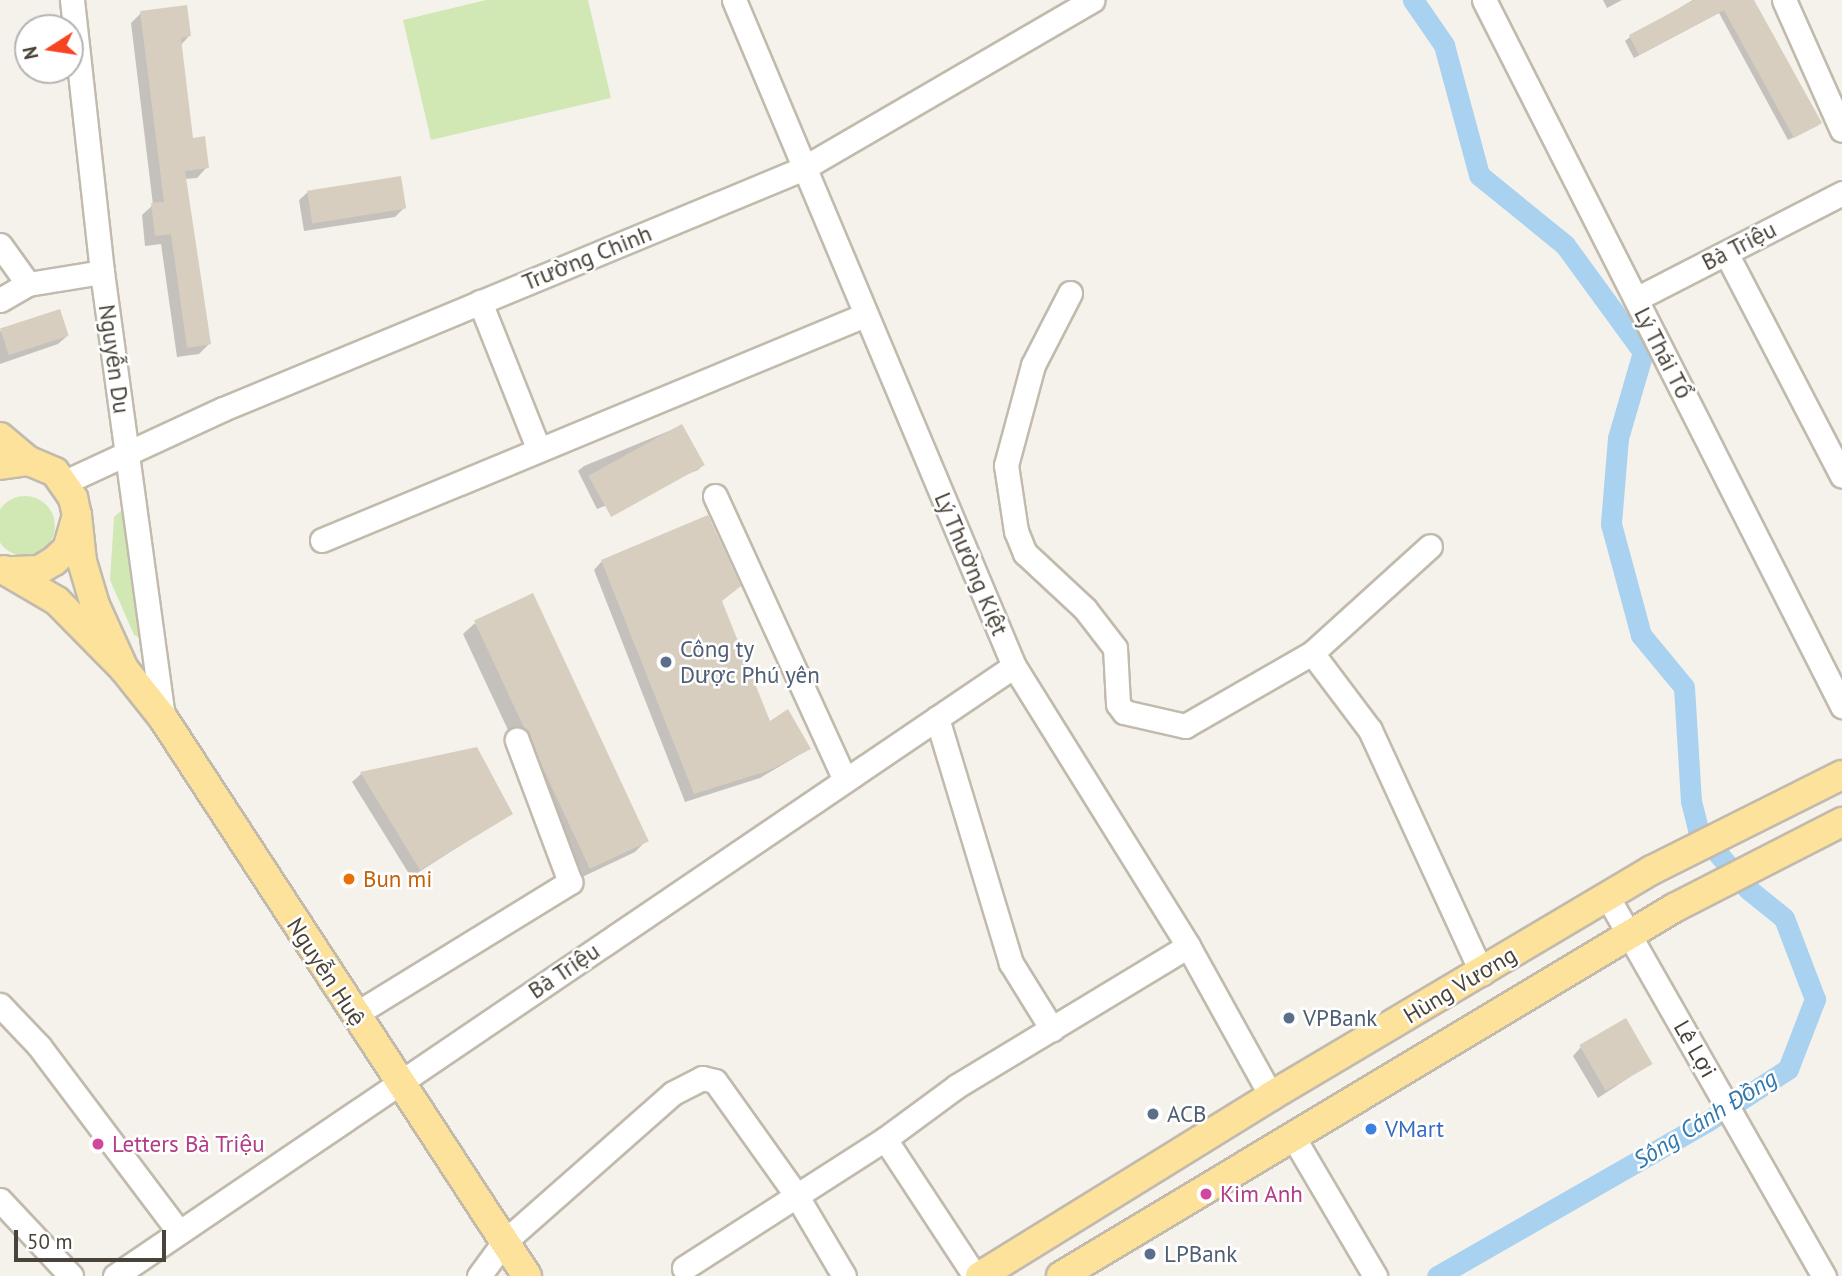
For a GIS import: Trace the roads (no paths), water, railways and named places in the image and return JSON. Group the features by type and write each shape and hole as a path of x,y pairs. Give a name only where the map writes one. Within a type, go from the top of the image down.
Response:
{"main road":[{"path":"0,437 29,461 43,465 65,482 77,515 82,561 95,605 124,669"},
{"path":"0,465 29,461"},
{"path":"2,569 39,570 54,561 67,549 77,515"},
{"path":"2,569 57,601 124,669"},
{"name":"Nguyễn Huệ","path":"124,669 163,718 398,1083 527,1276"},
{"name":"Hùng Vương","path":"978,1276 1271,1096 1482,973 1607,896 1652,870 1842,775"},
{"name":"Hùng Vương","path":"1061,1276 1674,908 1842,822"},
{"path":"1271,1096 1292,1135"}],"street":[{"name":"Nguyễn Du","path":"72,0 102,272 163,718"},
{"name":"Lý Thường Kiệt","path":"734,0 802,169 1014,666 1188,946 1271,1096"},
{"name":"Trường Chinh","path":"65,482 128,452 480,302 802,169 1092,0"},
{"name":"Lý Thái Tổ","path":"1484,0 1842,706"},
{"path":"1784,0 1842,130"},
{"name":"Bà Triệu","path":"1636,299 1842,193"},
{"path":"0,245 28,284"},
{"path":"1726,253 1842,476"},
{"path":"0,300 28,284 102,272"},
{"path":"1070,293 1033,365 1006,465 1016,531 1025,553 1086,609 1115,648 1118,704 1124,712 1185,726 1312,653 1430,546"},
{"path":"480,302 539,450"},
{"path":"322,540 865,315"},
{"path":"715,496 845,780"},
{"path":"1312,653 1370,730 1482,973"},
{"name":"Bà Triệu","path":"115,1276 1014,666"},
{"path":"937,718 1011,963 1052,1029"},
{"path":"354,1015 570,883 517,740"},
{"name":"Lê Lợi","path":"1607,896 1749,1140 1824,1276"},
{"path":"684,1268 795,1194 885,1139 957,1086 1188,946"},
{"path":"0,1004 39,1046 179,1232"},
{"path":"479,1276 504,1242 673,1093 702,1079 715,1081 795,1194 844,1276"},
{"path":"1292,1135 1375,1276"},
{"path":"885,1139 978,1276"},
{"path":"0,1200 71,1276"}],"waterway":[{"name":"Sông Cánh Đồng","path":"1413,0 1444,45 1479,175 1565,245 1643,352 1618,438 1611,524 1641,635 1684,687 1691,801 1698,830 1748,889 1784,918 1815,999 1788,1069 1708,1121 1437,1276"}],"place":[{"name":"Công ty Dược Phú yên","path":"666,662"},
{"name":"Bun mi","path":"349,879"},
{"name":"VPBank","path":"1289,1018"},
{"name":"ACB","path":"1153,1114"},
{"name":"VMart","path":"1371,1129"},
{"name":"Letters Bà Triệu","path":"98,1144"},
{"name":"Kim Anh","path":"1206,1194"},
{"name":"LPBank","path":"1150,1254"}]}
